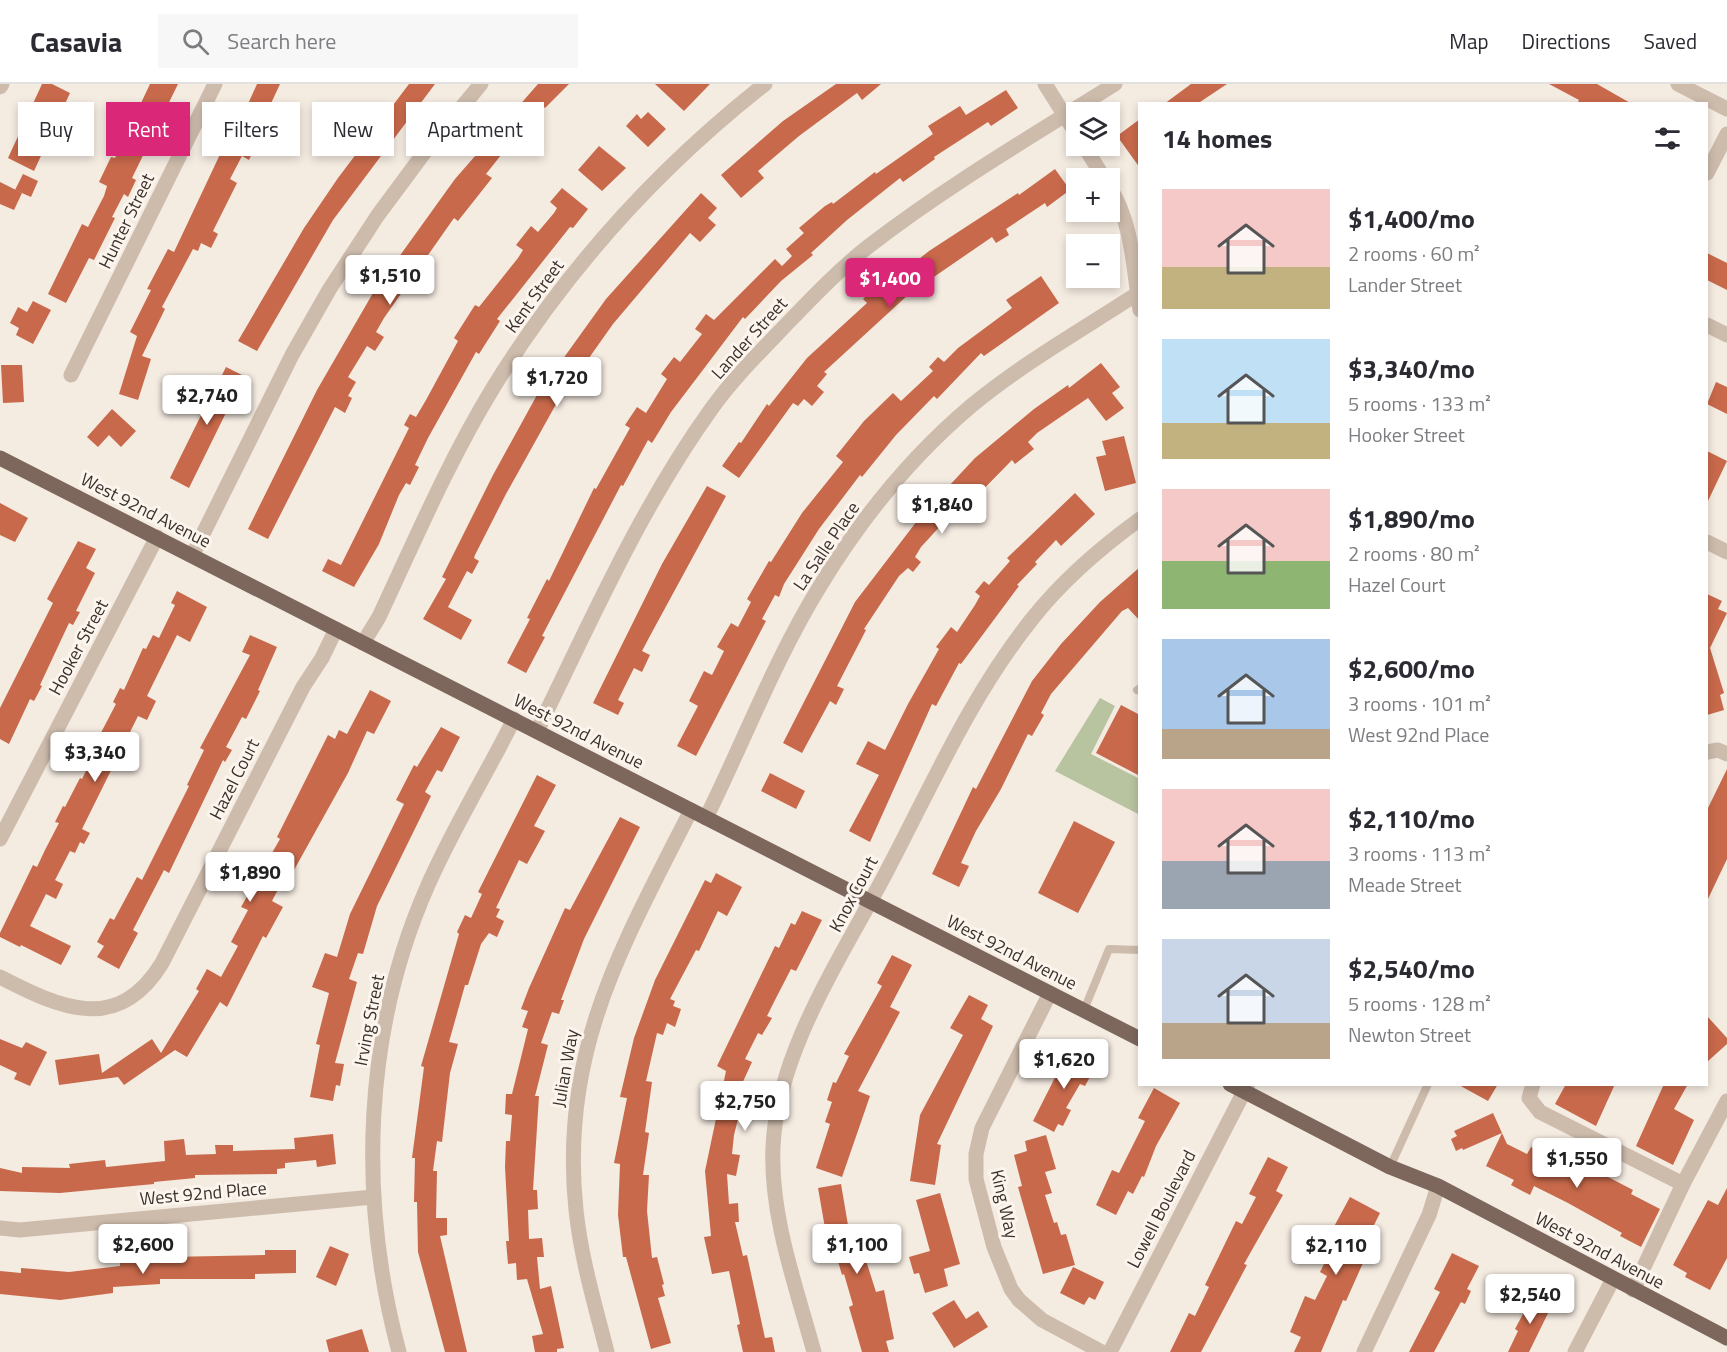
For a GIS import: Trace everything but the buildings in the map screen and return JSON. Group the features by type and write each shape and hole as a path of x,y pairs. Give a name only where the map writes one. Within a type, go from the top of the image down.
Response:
{"main road":[{"name":"West 92nd Avenue","path":"0,458 194,554 363,643 1138,1038"},
{"name":"West 92nd Avenue","path":"1241,1087 1390,1167 1438,1186 1727,1338"}],"street":[{"name":"Hunter Street","path":"71,375 215,84"},
{"path":"194,554 292,356 329,290 420,158 481,84"},
{"name":"Kent Street","path":"363,643 380,617 426,515 472,426 525,340 606,233 656,178 717,122 765,84"},
{"path":"1046,84 1066,117"},
{"name":"Lander Street","path":"537,731 626,549 656,495 713,406 756,355 820,290 867,247 920,208 1064,114 1115,84"},
{"path":"1678,84 1727,109"},
{"path":"1708,171 1727,134"},
{"path":"1120,206 1127,226 1138,287"},
{"name":"La Salle Place","path":"706,818 796,629 820,586 869,515 918,457 971,406 1071,336 1138,294"},
{"path":"1708,326 1727,335"},
{"name":"Knox Court","path":"814,1352 776,1206 773,1146 780,1090 789,1066 815,1007 985,685 1002,659 1060,586 1138,521"},
{"name":"Hooker Street","path":"0,839 157,537"},
{"path":"1708,542 1727,552"},
{"name":"Hazel Court","path":"0,977 37,996 73,1008 100,1010 123,1001 144,987 162,963 303,687 322,658 336,629"},
{"name":"Irving Street","path":"399,1352 382,1275 373,1197 372,1128 379,1065 401,959 429,884 514,719"},
{"path":"1708,751 1727,754"},
{"name":"Julian Way","path":"607,1352 586,1268 576,1210 574,1135 580,1075 592,1023 613,965 691,810"},
{"name":"King Way","path":"1050,993 982,1128 976,1154 976,1179 994,1247 1011,1289 1019,1300 1042,1320 1102,1352"},
{"path":"1532,1086 1529,1098 1540,1112 1683,1184"},
{"name":"Lowell Boulevard","path":"1110,1352 1241,1087"},
{"path":"1633,1290 1683,1184 1727,1101"},
{"path":"1364,1352 1429,1215 1438,1186"},
{"name":"West 92nd Place","path":"0,1228 20,1230 373,1197"},
{"path":"1575,1352 1613,1279"}],"lane":[{"path":"1084,1010 1109,949 1138,952"},
{"path":"1390,1167 1427,1086"}],"green space":[{"path":"1100,698 1115,706 1091,754 1138,778 1138,814 1055,771"}]}
